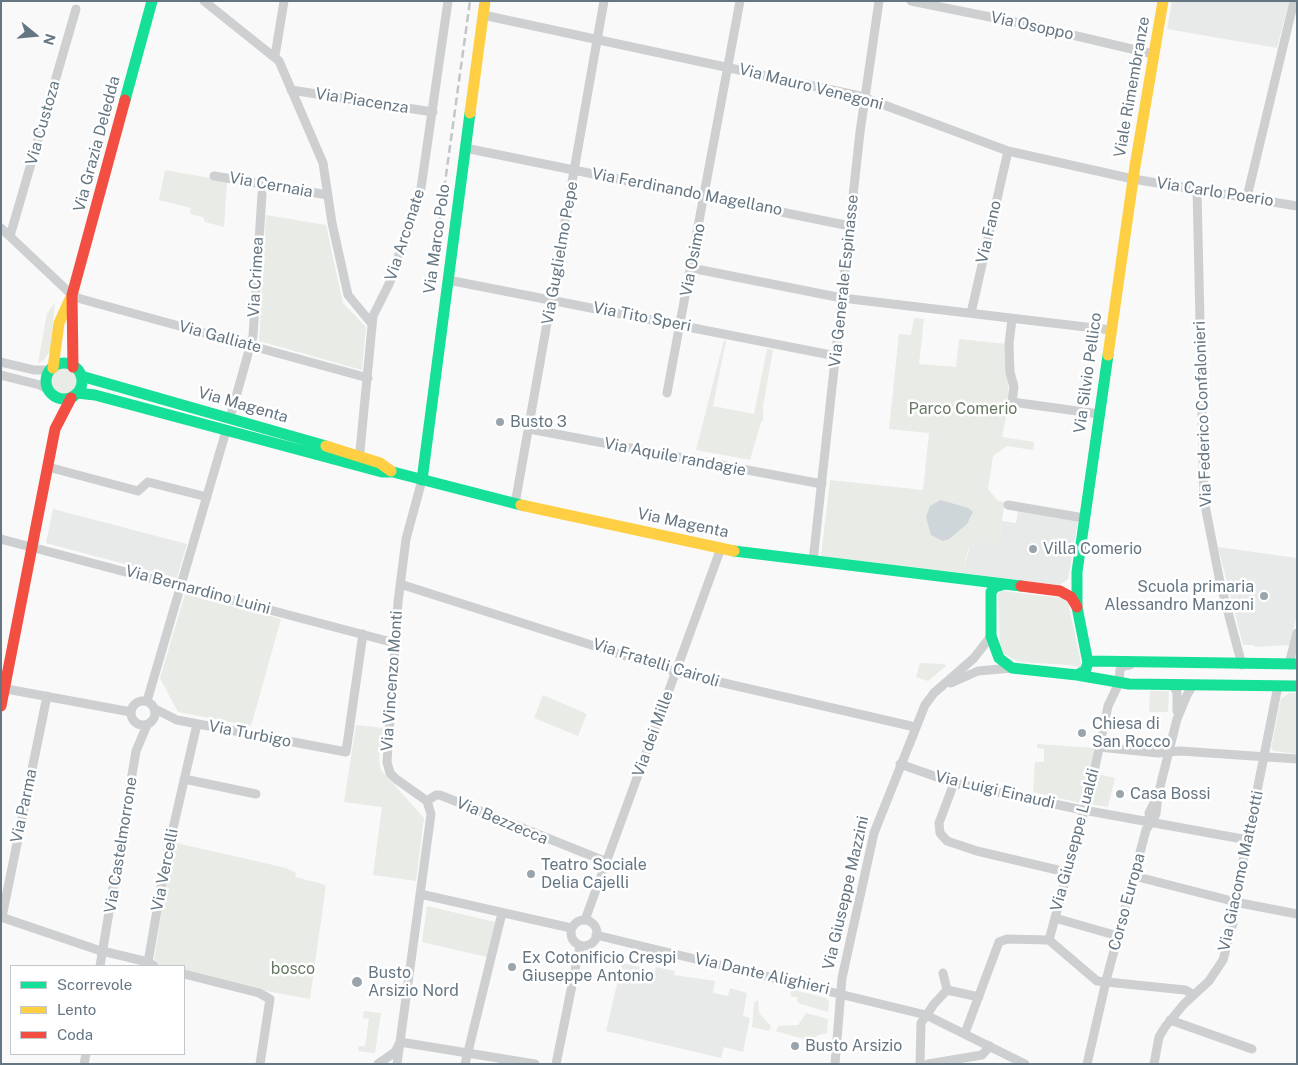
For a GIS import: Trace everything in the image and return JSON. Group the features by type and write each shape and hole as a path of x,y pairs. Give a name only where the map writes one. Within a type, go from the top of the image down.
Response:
{"street":[{"name":"Via Grazia Deledda","path":"52,369 59,323 72,295 152,1"},
{"path":"204,1 275,56 323,163 348,295 372,324"},
{"path":"275,56 284,1"},
{"name":"Via Arconate","path":"359,461 374,312 390,282 421,188 448,1"},
{"name":"Via Marco Polo","path":"422,480 485,1"},
{"name":"Via Guglielmo Pepe","path":"515,504 604,1"},
{"name":"Via Osimo","path":"667,393 740,1"},
{"name":"Via Generale Espinasse","path":"813,561 865,97 879,1"},
{"name":"Via Osoppo","path":"911,1 1030,25 1153,54"},
{"name":"Viale Rimembranze","path":"1133,179 1163,1"},
{"path":"1247,197 1294,1"},
{"name":"Via Custoza","path":"10,236 76,9"},
{"name":"Via Mauro Venegoni","path":"483,15 865,97 1008,151 1133,179"},
{"name":"Via Piacenza","path":"291,90 433,112"},
{"name":"Via Ferdinando Magellano","path":"466,148 850,226"},
{"name":"Via Fano","path":"970,313 1008,151"},
{"name":"Via Cernaia","path":"214,176 328,195"},
{"name":"Via Carlo Poerio","path":"1133,179 1297,206"},
{"name":"Via Silvio Pellico","path":"1088,661 1077,607 1077,572 1133,179"},
{"name":"Via Federico Confalonieri","path":"1197,189 1204,500 1220,582 1242,665"},
{"name":"Via Crimea","path":"230,418 251,346 262,194"},
{"path":"1,228 72,295"},
{"path":"691,268 842,298 1111,330"},
{"name":"Via Tito Speri","path":"448,280 836,356"},
{"name":"Via Grazia Deledda","path":"72,295 71,338 73,367"},
{"name":"Via Galliate","path":"72,295 368,378"},
{"path":"1012,319 1009,344 1010,372 1014,387 1012,402 1099,414"},
{"path":"1,362 34,370 52,369 61,364 73,367 81,376 81,384 56,429 3,688 1,706"},
{"path":"52,369 46,381 51,393 56,429"},
{"path":"1,375 40,385 62,399 74,395"},
{"name":"Via Magenta","path":"81,376 230,418 359,461 385,473 393,472 515,504 721,548 1060,591"},
{"name":"Via Magenta","path":"74,395 95,395 226,431 359,461"},
{"name":"Via Aquile randagie","path":"529,429 822,484"},
{"path":"147,701 226,431"},
{"path":"48,467 138,491 148,482 206,497"},
{"name":"Via Vincenzo Monti","path":"422,480 406,539 400,584 387,766 396,779 427,801"},
{"path":"1008,505 1084,518"},
{"name":"Via Bernardino Luini","path":"1,539 395,643"},
{"name":"Via dei Mille","path":"585,920 721,548"},
{"path":"1077,572 1073,582 1060,591 1071,597 1077,607"},
{"path":"971,580 983,586 989,598 991,636 999,658 1012,668"},
{"name":"Via Fratelli Cairoli","path":"400,584 676,672 915,727"},
{"path":"989,598 993,589 1004,584"},
{"path":"1077,675 1086,670 1088,661 1242,665 1293,664 1297,633"},
{"name":"Via Turbigo","path":"155,709 171,718 197,724 346,752 363,634"},
{"name":"Via Giuseppe Mazzini","path":"835,1064 840,993 872,841 900,764 929,699 974,658 991,636"},
{"name":"Via Giuseppe Lualdi","path":"1049,940 1082,810 1092,781 1110,700 1119,683 1118,674 1122,667 1139,663"},
{"name":"Via Giuseppe Mazzini","path":"944,686 978,671 1012,668 1077,675 1119,683 1297,686"},
{"name":"Corso Europa","path":"1172,685 1178,695 1177,719"},
{"name":"Corso Europa","path":"1087,1064 1134,876 1150,821 1156,814 1158,795 1177,719 1186,695 1194,685"},
{"name":"Via Giacomo Matteotti","path":"1154,1064 1160,1037 1170,1020 1209,981 1220,966 1233,923 1278,686"},
{"path":"3,688 131,712"},
{"name":"Via Parma","path":"1,917 47,696"},
{"path":"147,701 155,709 154,720 147,725 135,723 131,712 135,704 147,701"},
{"name":"Via Vercelli","path":"151,964 166,859 197,724"},
{"name":"Via Castelmorrone","path":"100,965 136,751 147,725"},
{"path":"1099,747 1158,753 1265,755 1297,759"},
{"name":"Via Luigi Einaudi","path":"900,764 954,783 1082,810 1248,840"},
{"path":"184,779 256,794"},
{"path":"954,783 940,818 940,833 946,841 962,847 1066,872"},
{"name":"Via Bezzecca","path":"427,801 436,795 441,795 607,862"},
{"path":"397,1064 431,818 431,810 427,801"},
{"path":"1134,876 1236,902 1297,914"},
{"path":"420,894 572,928"},
{"path":"465,1064 502,913"},
{"path":"1,917 103,952 151,964"},
{"path":"1055,918 1118,936"},
{"path":"585,920 594,926 596,935 592,943 580,946 572,940 572,928 577,922 585,920"},
{"name":"Via Dante Alighieri","path":"596,935 926,1015 1026,1064"},
{"path":"965,1033 1001,940 1049,940 1092,978 1106,983 1185,990 1194,995"},
{"path":"556,1064 580,946"},
{"path":"943,973 947,990"},
{"path":"185,974 258,993 270,999 260,1064"},
{"path":"947,990 979,997"},
{"path":"920,1064 921,1023 947,990"},
{"path":"1170,1020 1252,1049"},
{"path":"400,1042 535,1064"},
{"path":"378,1064 394,1052 400,1042"},
{"path":"928,1064 982,1055 990,1046"}],"shaded area":[{"path":"1172,1 1289,1 1277,48 1167,29"},
{"path":"941,500 968,508 973,512 967,524 949,539 943,541 931,535 926,517 930,506"},
{"path":"53,509 187,544 177,578 46,543"},
{"path":"1018,510 1078,521 1068,579 1060,585 963,573 970,546 980,541 998,545 1002,521 1016,523"},
{"name":"Scuola primaria Alessandro Manzoni","path":"1218,547 1297,558 1297,614 1290,645 1254,647 1254,645 1243,645"},
{"path":"622,963 640,967 639,975 653,979 656,967 675,971 674,975 715,981 713,993 728,996 730,988 747,993 743,1016 750,1018 743,1052 724,1047 721,1058 606,1031"}],"green space":[{"path":"165,170 227,181 224,227 205,222 203,217 190,214 191,208 159,200"},
{"path":"266,215 326,225 343,303 366,327 362,370 259,341"},
{"path":"55,303 50,351 43,361 38,363 47,313"},
{"name":"Parco Comerio","path":"914,318 924,319 919,364 956,367 959,339 1007,344 1009,401 1002,437 1034,442 1033,450 1007,446 993,456 988,489 998,501 1005,502 998,545 980,541 973,544 968,550 963,573 821,556 830,480 923,490 929,433 889,429 899,334 911,335"},
{"path":"724,340 726,341 713,406 754,414 767,349 773,350 763,407 763,421 761,422 750,460 696,450"},
{"path":"64,368 73,372 77,381 73,390 64,394 55,390 51,381 55,372"},
{"path":"1002,591 1062,598 1068,602 1081,663 1080,668 1071,665 1019,662 1004,654 1000,646 998,594"},
{"path":"185,594 281,619 251,726 178,712 160,678"},
{"path":"920,663 944,664 946,666 928,681 916,677"},
{"path":"1150,691 1169,691 1168,712 1149,712"},
{"path":"1289,693 1297,693 1297,754 1274,751 1271,748 1281,699"},
{"path":"543,695 587,714 578,736 534,718"},
{"path":"356,725 383,728 379,760 381,770 424,818 416,881 373,875 382,807 344,802"},
{"path":"1037,744 1094,748 1087,782 1080,803 1033,792 1035,762 1044,762 1044,749 1037,748"},
{"path":"1097,774 1115,778 1108,807 1089,804"},
{"name":"bosco","path":"172,842 286,868 296,873 295,877 326,885 310,999 185,972 185,965 158,965 154,961"},
{"path":"427,906 495,922 487,957 422,942"},
{"path":"790,989 826,998 829,1002 828,1012 798,1003 797,997 791,997"},
{"path":"758,1000 759,1013 771,1026 769,1031 752,1027 754,1002"},
{"path":"364,1011 381,1013 375,1053 358,1051 359,1046 365,1046 369,1019 363,1018"},
{"path":"806,1013 828,1019 827,1033 818,1035 811,1041 776,1031 779,1026 798,1025"}],"railway":[{"path":"436,248 470,1"}],"traffic: fast":[{"path":"125,100 152,1"},
{"path":"422,480 470,113"},
{"path":"1077,675 1085,671 1088,663 1077,607 1077,572 1108,355"},
{"path":"64,363 76,369 82,381 76,393 64,399 52,393 46,381 52,369 64,363"},
{"path":"81,376 326,446"},
{"path":"77,393 95,395 382,472 393,472 521,505"},
{"path":"734,551 1021,586"},
{"path":"1005,584 995,587 991,592 991,636 999,658 1012,668 1077,675 1129,684 1297,686"},
{"path":"1088,661 1297,664"}],"traffic: slow":[{"path":"470,113 485,1"},
{"path":"1108,355 1135,166 1163,1"},
{"path":"53,368 59,323 70,299"},
{"path":"326,446 380,463 391,471"},
{"path":"521,505 734,551"}],"traffic: jam":[{"path":"73,367 72,295 125,100"},
{"path":"1,706 55,429 71,398"},
{"path":"1021,586 1060,591 1071,597 1077,607"}],"place":[{"name":"Busto 3","path":"500,422"},
{"name":"Villa Comerio","path":"1033,549"},
{"name":"Scuola primaria Alessandro Manzoni","path":"1264,596"},
{"name":"Chiesa di San Rocco","path":"1082,733"},
{"name":"Casa Bossi","path":"1120,794"},
{"name":"Teatro Sociale Delia Cajelli","path":"531,874"},
{"name":"Ex Cotonificio Crespi Giuseppe Antonio","path":"512,967"},
{"name":"Busto Arsizio Nord","path":"357,982"},
{"name":"Busto Arsizio","path":"795,1046"}]}
